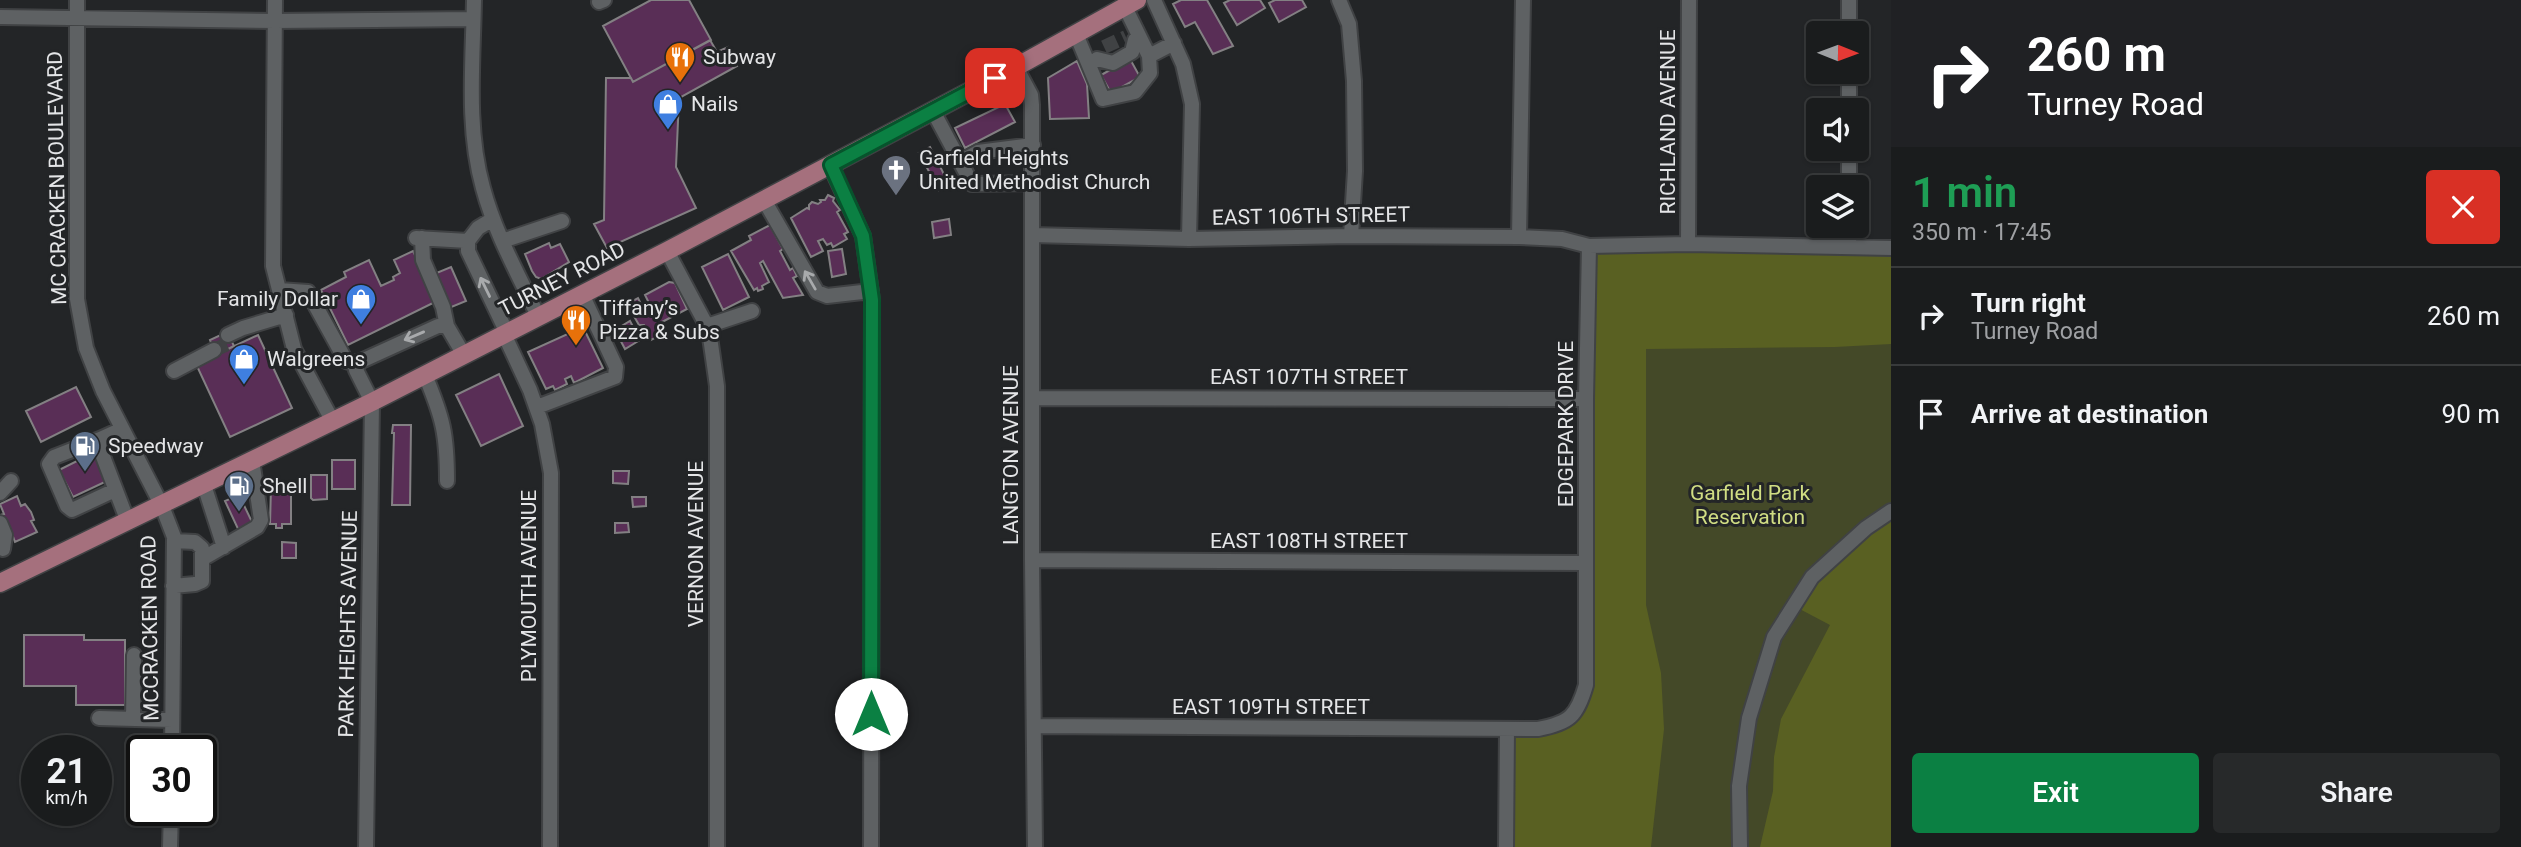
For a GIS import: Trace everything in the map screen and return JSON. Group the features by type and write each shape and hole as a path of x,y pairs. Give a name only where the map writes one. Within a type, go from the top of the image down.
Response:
{"main road":[{"name":"TURNEY ROAD","path":"0,583 425,375 831,165 1131,4"}],"street":[{"name":"MC CRACKEN BOULEVARD","path":"77,0 77,299 86,348 103,391 162,506"},
{"path":"275,0 273,266 295,349 332,420"},
{"path":"474,0 475,147 483,187 502,241 538,316"},
{"path":"1154,0 1183,64 1192,104 1189,239"},
{"path":"1339,0 1349,24 1354,82 1355,171 1351,236"},
{"path":"1519,237 1523,0"},
{"name":"RICHLAND AVENUE","path":"1688,244 1689,0"},
{"path":"1849,0 1849,21"},
{"path":"1076,34 1096,56 1112,63 1132,52 1134,38 1131,4"},
{"path":"0,17 275,21 474,19"},
{"path":"1096,56 1103,99 1135,92 1150,73 1149,56 1134,38"},
{"path":"1149,56 1174,43"},
{"name":"LANGTON AVENUE","path":"1016,67 1031,95 1035,847"},
{"path":"933,111 972,184 1033,183"},
{"path":"960,162 983,151 1032,145"},
{"path":"831,165 863,236 871,291 871,847"},
{"path":"764,200 817,292 827,296 871,291"},
{"path":"464,355 447,327 443,307 423,260 418,238 468,241 478,228 493,219"},
{"path":"502,241 562,221"},
{"name":"EAST 106TH STREET","path":"1032,235 1189,239 1519,237 1562,239 1589,246"},
{"path":"1849,238 1849,247"},
{"name":"PLYMOUTH AVENUE","path":"468,241 468,251 537,408 551,473 550,847"},
{"path":"1589,246 1688,244 1891,248"},
{"name":"EDGEPARK DRIVE","path":"1507,729 1556,726 1572,717 1580,704 1586,685 1589,246"},
{"name":"VERNON AVENUE","path":"667,251 707,326 717,386 717,847"},
{"path":"279,290 308,292 346,361 359,362 409,337 438,326 447,327"},
{"path":"537,408 615,377 616,367 582,294"},
{"path":"707,326 752,312"},
{"path":"230,338 243,328 287,318"},
{"path":"172,367 213,347"},
{"path":"359,362 356,370 372,402"},
{"path":"425,375 441,414 447,441 447,481"},
{"name":"EAST 107TH STREET","path":"1032,398 1586,399"},
{"name":"PARK HEIGHTS AVENUE","path":"366,847 372,402"},
{"path":"115,490 72,510 66,506 49,464 54,457 122,429"},
{"path":"100,439 99,446 128,522"},
{"path":"202,559 257,527 261,520 253,460"},
{"path":"0,493 11,481"},
{"path":"204,485 223,547"},
{"name":"MCCRACKEN ROAD","path":"162,506 174,541 172,735"},
{"path":"1740,847 1740,786 1749,718 1774,637 1812,577 1866,528 1891,511"},
{"path":"0,523 5,535 3,549"},
{"path":"173,586 195,584 202,580 202,548 195,542 174,541"},
{"name":"EAST 108TH STREET","path":"1032,560 1586,563"},
{"path":"133,719 134,655"},
{"path":"99,718 172,719"},
{"name":"EAST 109TH STREET","path":"1035,726 1507,729"},
{"path":"1506,847 1507,729"},
{"path":"170,847 171,826"}],"green space":[{"path":"1589,246 1891,248 1891,344 1646,349 1646,605 1661,673 1664,729 1651,847 1506,847 1507,729 1538,729 1580,704"},
{"name":"Garfield Park Reservation","path":"1608,264 1891,270 1891,847 1527,847 1608,743"},
{"path":"1891,511 1891,847 1760,847 1773,791 1774,757 1781,719 1830,625 1794,606 1812,577"}],"building":[{"path":"651,0 689,0 711,40 633,82 603,26"},
{"path":"1181,0 1207,0 1233,46 1213,54 1195,22 1185,27 1173,4"},
{"path":"1230,0 1260,0 1265,8 1237,25 1224,3"},
{"path":"1275,0 1302,0 1306,7 1279,22 1269,3"},
{"path":"710,40 717,52 728,47 737,66 679,98 676,167 696,208 607,248 594,224 604,220 606,78 631,78 633,82"},
{"path":"1130,59 1140,77 1111,93 1101,75"},
{"path":"1077,61 1087,84 1089,118 1050,119 1048,78"},
{"path":"1005,104 1015,122 965,148 955,128"},
{"path":"930,147 949,184 939,190 919,153"},
{"path":"828,195 834,198 833,201 840,210 837,212 848,232 844,234 847,239 833,247 831,243 827,245 823,239 818,241 823,251 811,257 791,218 809,209 812,202 818,204 820,200 825,200"},
{"path":"949,219 951,235 934,238 932,222"},
{"path":"770,225 783,249 780,251 790,270 793,268 797,276 793,278 803,295 783,298 763,261 760,263 769,282 762,286 763,289 754,290 731,251 751,240 749,236"},
{"path":"549,243 551,248 560,244 569,262 541,279 532,271 525,254"},
{"path":"842,249 846,274 832,277 828,251"},
{"path":"413,251 437,301 348,345 321,290 346,277 344,272 369,260 381,286 394,280 393,277 400,273 394,260"},
{"path":"728,254 749,297 723,310 702,267"},
{"path":"451,267 466,301 449,308 434,274"},
{"path":"669,282 675,283 687,309 660,323 665,333 651,340 644,325 639,325 627,304 638,298 642,306 649,303 645,295"},
{"path":"630,321 640,340 625,349 615,330"},
{"path":"583,327 603,368 574,383 571,376 565,379 567,384 555,390 553,386 546,389 528,352"},
{"path":"227,332 234,346 216,355 210,340"},
{"name":"Walgreens","path":"258,335 292,408 230,437 196,364"},
{"path":"499,374 523,426 481,446 456,395"},
{"path":"76,387 91,417 41,442 26,411"},
{"path":"393,425 411,425 410,505 392,505"},
{"path":"93,453 107,481 73,497 59,470"},
{"path":"332,460 355,460 355,489 332,489"},
{"path":"613,471 629,471 628,484 613,483"},
{"path":"311,475 327,475 327,499 311,498"},
{"path":"275,485 287,485 287,488 291,488 291,524 282,524 282,528 270,524 271,487 275,488"},
{"path":"239,495 253,524 239,531 225,501"},
{"path":"17,496 21,506 25,504 31,512 34,520 31,521 37,532 15,542 11,531 0,521 0,515 4,514 0,504"},
{"path":"632,497 646,497 646,506 633,507"},
{"path":"615,523 628,523 629,532 615,533"},
{"path":"282,542 296,543 296,558 282,558"},
{"path":"24,635 84,635 84,640 125,640 125,705 76,705 76,686 24,686"}],"tunnel":[{"path":"1104,47 1126,37"},
{"path":"214,350 232,342"}],"place":[{"name":"Subway","path":"680,84"},
{"name":"Nails","path":"668,131"},
{"name":"Garfield Heights United Methodist Church","path":"896,197"},
{"name":"Family Dollar","path":"361,326"},
{"name":"Tiffany’s Pizza & Subs","path":"576,347"},
{"name":"Walgreens","path":"244,386"},
{"name":"Speedway","path":"85,473"},
{"name":"Shell","path":"239,513"}],"route":[{"path":"871,714 872,300 863,236 831,165 995,78"}]}
